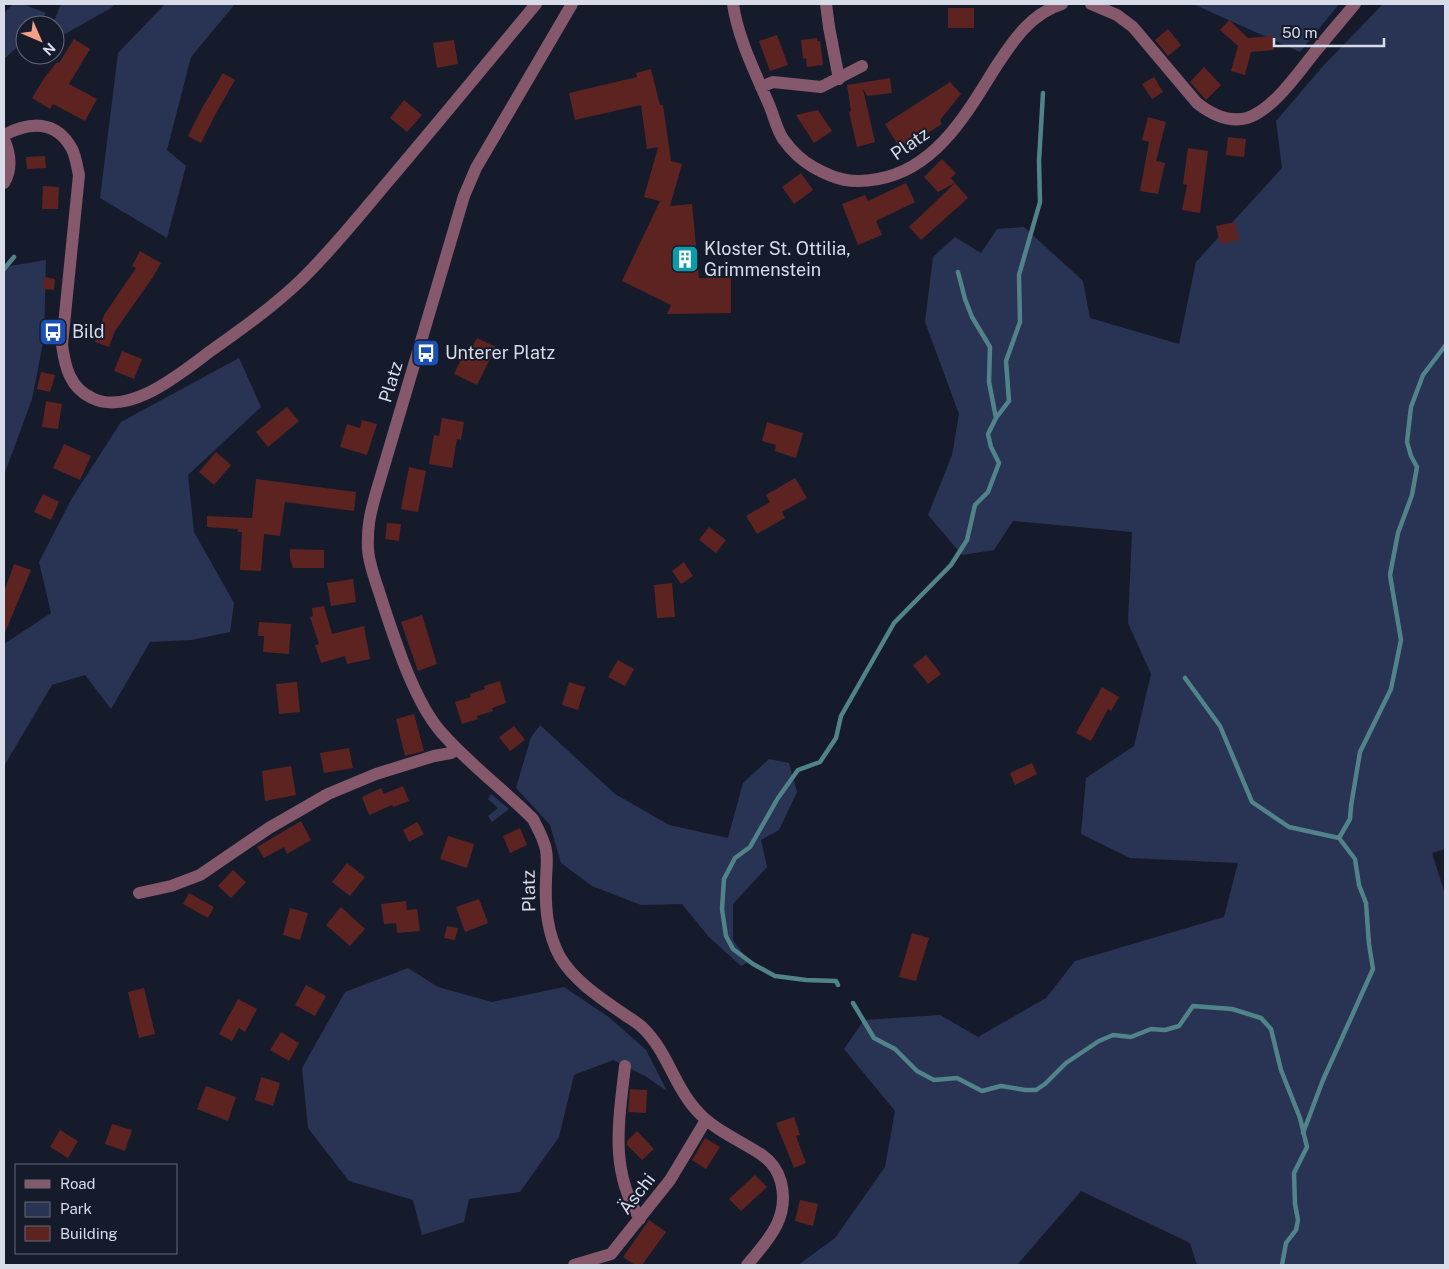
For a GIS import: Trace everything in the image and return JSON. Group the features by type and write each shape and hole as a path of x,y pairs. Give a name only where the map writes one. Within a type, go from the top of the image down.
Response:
{"street":[{"path":"4,183 10,164 4,137 25,126 41,125 57,132 68,143 75,156 80,175 62,345 64,363 70,378 82,392 96,400 112,403 130,400 159,387 185,370 256,320 301,280 338,240 536,4"},
{"name":"Platz","path":"572,4 476,168 464,196 367,525 368,552 397,645 427,712 440,731 457,749 533,819 541,834 546,851 545,908 551,936 561,958 575,976 594,993 643,1028 654,1041 685,1097 706,1120"},
{"name":"Platz","path":"733,4 734,15 744,44 782,138 802,160 829,176 844,181 862,182 894,177 922,162 945,140 970,108 1005,53 1023,29 1038,15 1062,4"},
{"path":"826,4 828,27 839,79"},
{"path":"1091,4 1106,9 1125,20 1197,103 1208,112 1216,116 1232,119 1255,115 1276,98 1355,4"},
{"path":"761,87 773,82 821,87 862,66"},
{"path":"139,893 171,886 200,875 268,828 328,794 376,774 434,756 451,753 457,749"},
{"path":"625,1066 620,1110 618,1158 623,1183 634,1210 640,1219"},
{"path":"706,1120 764,1156 777,1171 780,1178 784,1194 782,1210 776,1228 747,1265"},
{"name":"Äschi","path":"574,1265 612,1254 670,1180 706,1120"}],"green space":[{"path":"13,4 23,4 46,13 45,15 15,15 15,49 4,59 4,13"},
{"path":"61,4 115,4 65,34 65,15 56,15"},
{"path":"165,4 235,4 191,57 167,150 186,166 167,238 100,198 118,53"},
{"path":"1193,4 1339,4 1300,52"},
{"path":"1383,4 1445,4 1445,849 1432,853 1445,894 1445,1265 1197,1265 1190,1243 1081,1191 1017,1265 798,1265 835,1238 885,1167 895,1111 844,1049 864,1020 940,1015 978,1037 1046,998 1075,961 1224,917 1238,863 1130,858 1081,834 1086,778 1134,746 1151,674 1128,623 1132,532 1013,521 994,550 962,555 928,515 952,455 959,414 925,322 933,257 955,237 981,253 997,229 1024,227 1083,281 1090,318 1179,344 1196,262 1282,168 1276,121 1324,65"},
{"path":"46,260 44,338 32,399 4,475 4,267"},
{"path":"239,358 261,407 188,475 194,532 234,603 230,632 191,640 150,642 111,709 85,675 52,685 4,766 4,644 51,613 39,562 72,498 121,422"},
{"path":"540,725 615,794 669,825 728,838 743,783 769,759 789,763 797,792 779,830 761,840 767,867 733,904 733,940 749,962 741,966 709,937 682,904 641,905 592,886 561,863 550,825 516,788 531,737"},
{"path":"491,794 509,809 492,822 488,816 498,808 488,799"},
{"path":"408,968 438,987 492,1002 564,987 610,1018 646,1050 667,1091 645,1076 613,1060 574,1075 559,1137 520,1192 469,1199 464,1222 422,1235 413,1200 349,1181 308,1128 302,1068 345,992"}],"building":[{"path":"948,8 974,8 974,28 948,28"},
{"path":"1229,20 1248,38 1273,36 1274,50 1251,52 1245,75 1231,71 1238,46 1220,30"},
{"path":"1168,29 1181,45 1168,56 1155,40"},
{"path":"777,35 788,65 770,71 759,41"},
{"path":"817,38 817,41 820,41 823,65 807,67 806,58 803,59 801,40"},
{"path":"74,39 90,49 69,84 97,99 85,121 53,104 50,109 32,98 55,65 65,65 65,53"},
{"path":"454,40 458,64 437,68 433,43"},
{"path":"1204,67 1221,85 1206,100 1190,82"},
{"path":"651,69 660,105 663,105 671,161 682,164 670,206 692,204 699,278 731,278 731,313 667,314 671,305 622,281 660,201 644,197 658,147 647,149 641,105 575,120 569,93 637,77 636,73"},
{"path":"223,73 235,80 201,143 188,136"},
{"path":"1154,77 1163,92 1152,99 1142,84"},
{"path":"890,78 892,93 867,96 863,89 875,142 857,147 849,112 851,111 847,85"},
{"path":"950,82 961,94 940,120 942,124 901,150 885,124"},
{"path":"404,100 422,115 407,132 390,118"},
{"path":"818,110 832,131 814,143 796,115"},
{"path":"1148,117 1166,122 1156,161 1165,163 1158,194 1140,191 1149,142 1142,140"},
{"path":"1228,137 1246,139 1244,157 1226,155"},
{"path":"1188,148 1208,151 1200,213 1182,210 1187,185 1183,184"},
{"path":"45,156 46,168 27,169 26,157"},
{"path":"942,159 956,173 951,178 955,183 938,192 924,177"},
{"path":"801,173 813,190 794,204 782,187"},
{"path":"906,183 915,202 876,221 882,235 858,245 842,204 865,195 868,201"},
{"path":"955,183 968,198 921,240 909,227"},
{"path":"43,186 59,187 58,209 42,209"},
{"path":"1235,222 1239,240 1220,244 1216,226"},
{"path":"140,251 161,263 115,331 109,347 95,342 104,315 136,268 132,266"},
{"path":"44,277 55,279 54,290 43,289"},
{"path":"477,338 496,347 477,385 454,374 463,355 467,357"},
{"path":"122,351 142,359 134,379 114,371"},
{"path":"41,372 55,375 50,392 37,389"},
{"path":"46,401 62,404 58,429 42,427"},
{"path":"287,407 299,421 268,447 256,432"},
{"path":"442,418 464,422 461,440 457,439 452,468 429,464 434,435 439,436"},
{"path":"362,420 377,424 367,455 340,447 347,424 360,428"},
{"path":"767,422 803,433 796,458 775,451 776,445 762,441"},
{"path":"64,444 91,456 80,480 53,468"},
{"path":"216,452 231,465 214,485 199,472"},
{"path":"409,467 426,471 418,512 401,509"},
{"path":"795,478 807,498 782,512 785,518 757,534 746,516 770,502 766,495"},
{"path":"256,479 356,492 354,511 285,502 280,536 264,534 261,571 240,570 242,532 237,532 238,529 207,527 207,516 252,518"},
{"path":"43,494 59,502 51,520 34,512"},
{"path":"387,523 401,524 399,541 385,539"},
{"path":"709,527 726,540 716,553 699,540"},
{"path":"290,549 324,550 324,568 293,568"},
{"path":"684,562 693,576 681,584 672,571"},
{"path":"14,564 31,570 4,635 4,592"},
{"path":"353,579 356,602 331,606 327,583"},
{"path":"672,583 675,617 657,618 654,585"},
{"path":"324,606 332,634 364,626 370,659 347,664 345,656 321,663 315,645 319,644 310,617 313,616 312,608"},
{"path":"422,615 437,664 418,671 401,622"},
{"path":"259,622 291,624 289,654 263,652 264,636 258,636"},
{"path":"926,655 941,674 928,684 913,665"},
{"path":"618,660 634,669 625,686 608,677"},
{"path":"500,681 506,703 492,708 493,711 477,716 478,719 462,724 455,702 471,697 470,694 485,689 484,686"},
{"path":"297,682 300,712 279,714 276,684"},
{"path":"569,682 585,687 578,710 562,705"},
{"path":"1102,687 1119,697 1111,711 1108,709 1091,741 1076,733"},
{"path":"414,714 424,751 405,756 396,719"},
{"path":"514,726 525,740 510,751 499,737"},
{"path":"349,748 353,768 324,773 320,753"},
{"path":"1032,763 1037,774 1015,785 1010,773"},
{"path":"291,766 296,795 265,801 262,771"},
{"path":"403,786 409,801 393,807 392,805 369,815 362,797 381,788 384,794"},
{"path":"301,821 311,840 287,854 284,847 264,858 257,847"},
{"path":"417,822 424,834 409,842 403,830"},
{"path":"520,828 527,845 510,853 503,836"},
{"path":"448,836 474,844 467,868 440,859"},
{"path":"347,863 365,877 350,896 332,882"},
{"path":"233,870 246,882 231,898 218,886"},
{"path":"189,893 214,907 208,918 183,904"},
{"path":"479,899 488,923 465,932 456,907"},
{"path":"406,901 407,910 417,909 420,931 397,933 396,923 384,924 381,904"},
{"path":"341,907 365,929 350,946 326,925"},
{"path":"290,908 308,913 300,940 283,935"},
{"path":"447,926 458,928 455,940 444,938"},
{"path":"912,933 929,938 916,981 899,977"},
{"path":"306,985 326,996 315,1016 295,1005"},
{"path":"144,988 155,1034 139,1038 128,992"},
{"path":"238,999 257,1009 245,1032 239,1028 232,1041 219,1034"},
{"path":"281,1032 299,1043 289,1061 270,1050"},
{"path":"261,1077 280,1083 273,1106 255,1100"},
{"path":"206,1086 236,1097 228,1121 197,1109"},
{"path":"630,1089 647,1090 646,1113 628,1112"},
{"path":"794,1117 800,1135 796,1136 806,1163 794,1168 776,1123"},
{"path":"112,1124 132,1130 125,1151 105,1144"},
{"path":"60,1130 78,1141 68,1158 50,1147"},
{"path":"637,1131 654,1149 642,1160 627,1145 627,1141"},
{"path":"705,1138 720,1147 706,1169 692,1160"},
{"path":"755,1175 767,1187 741,1211 729,1199"},
{"path":"800,1200 818,1204 813,1226 795,1221"},
{"path":"649,1220 666,1232 642,1265 635,1265 623,1257"}],"waterway":[{"path":"996,418 1009,401 1006,361 1020,322 1019,275 1040,202 1039,161 1043,93"},
{"path":"4,269 14,257"},
{"path":"838,985 836,981 775,976 753,964 733,949 726,936 722,909 724,879 735,858 750,847 778,798 798,770 820,762 836,738 841,716 894,623 951,565 967,540 975,505 988,492 999,463 991,447 988,434 996,418 989,382 990,347 972,317 958,272"},
{"path":"1303,1133 1323,1080 1373,969 1366,903 1359,885 1355,859 1339,838 1350,819 1360,752 1391,689 1401,640 1390,575 1398,533 1412,495 1417,467 1407,442 1411,407 1423,375 1445,346"},
{"path":"1185,678 1220,726 1252,802 1289,827 1339,838"},
{"path":"853,1003 874,1038 895,1049 917,1071 934,1080 957,1078 982,1091 1001,1086 1036,1090 1045,1084 1066,1063 1099,1041 1113,1035 1131,1037 1151,1029 1165,1030 1179,1026 1193,1006 1232,1009 1261,1018 1271,1029 1281,1070 1300,1118 1307,1147 1294,1173 1295,1204 1298,1220 1296,1230 1286,1243 1282,1265"}],"place":[{"name":"Kloster St. Ottilia, Grimmenstein","path":"685,259"},
{"name":"Bild","path":"53,332"},
{"name":"Unterer Platz","path":"426,353"}]}
